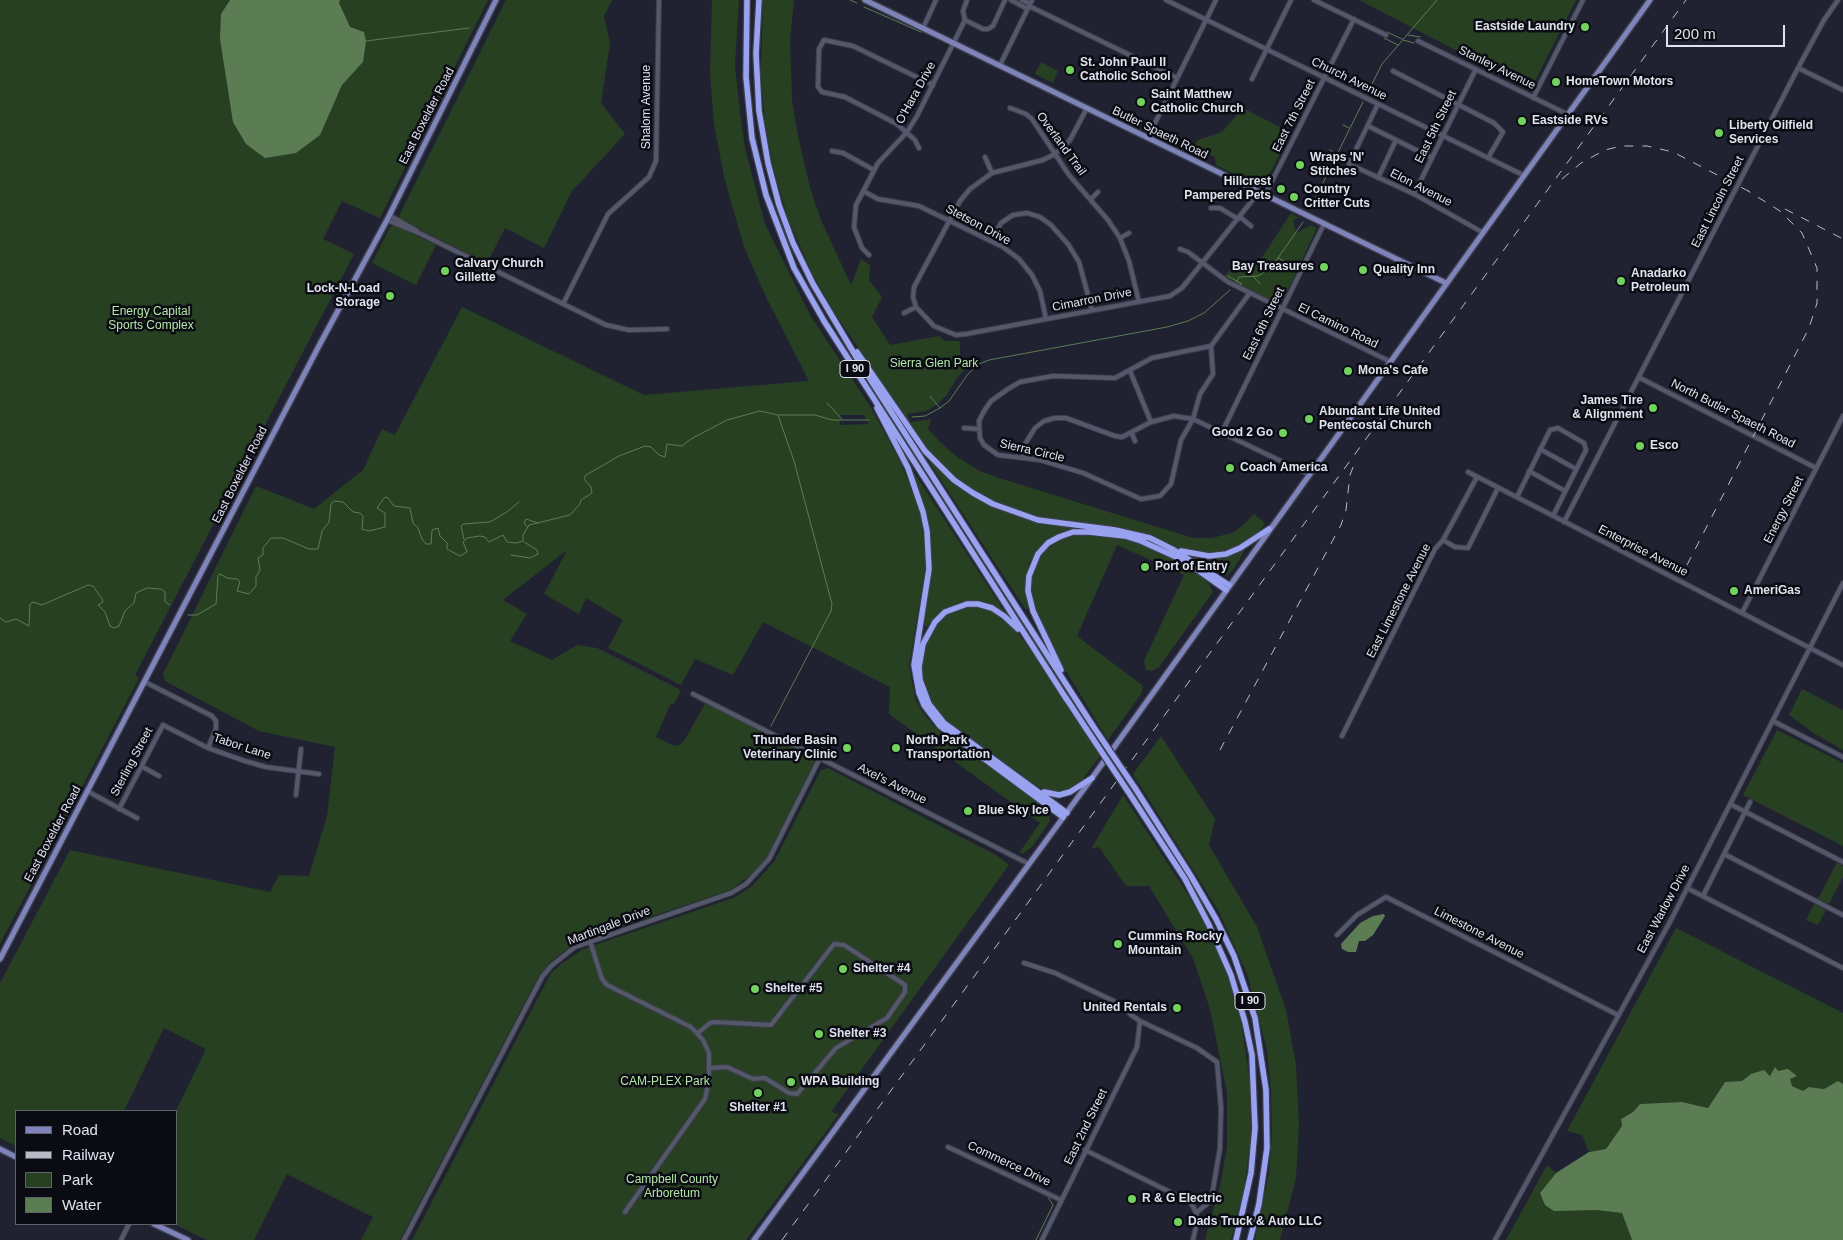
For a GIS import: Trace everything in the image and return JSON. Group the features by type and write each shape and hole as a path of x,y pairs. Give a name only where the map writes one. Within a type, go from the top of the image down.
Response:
{"highway":[{"name":"I 90","path":"747,0 746,78 752,138 766,195 794,268 824,321 1066,700"},
{"name":"I 90","path":"759,0 756,64 759,111 768,163 779,205 793,243 825,306 860,365 1022,612 1073,697 1192,876 1234,956 1255,1018 1266,1090 1267,1148 1259,1204 1250,1240"},
{"name":"I 90","path":"825,306 925,451 954,480 973,493 1018,514 1038,520 1133,533 1174,550 1194,555 1226,554 1240,548 1270,529"},
{"name":"I 90","path":"873,397 879,414 908,468 924,512 927,531 928,577 914,665 919,693 924,705 940,726 1065,815"},
{"path":"1073,697 1032,611 1028,591 1032,565 1048,544 1074,532 1125,536 1171,554 1227,587"},
{"name":"I 90","path":"1174,550 1227,587"},
{"name":"I 90","path":"1037,790 954,731 944,723 929,704 924,693 919,667 923,644 928,632 945,612 957,607 978,604 992,608 1014,625 1028,641 1185,878 1209,925 1231,975 1245,1022 1252,1055 1255,1090 1255,1146 1245,1205 1236,1240"},
{"path":"1037,790 1059,795 1070,792 1092,778"},
{"path":"1037,790 1065,815"}],"main road":[{"name":"East Boxelder Road","path":"0,959 339,307 388,218 496,0"},
{"name":"Butler Spaeth Road","path":"865,0 1446,283"},
{"path":"754,1240 1092,778 1389,361 1650,0"},
{"path":"0,1149 15,1156"},
{"path":"156,1225 188,1240"}],"street":[{"name":"Shalom Avenue","path":"563,304 608,214 648,177 656,161 659,0"},
{"path":"923,28 936,0"},
{"name":"O'Hara Drive","path":"869,255 862,248 854,227 856,205 874,170 907,132 933,85 965,20 963,11 967,0"},
{"path":"965,20 983,29 988,29 993,26 1005,0"},
{"path":"1011,0 1030,5"},
{"path":"1022,0 1177,78"},
{"name":"Church Avenue","path":"1166,0 1523,175"},
{"path":"1148,137 1216,0"},
{"path":"1252,79 1291,0"},
{"path":"1314,0 1386,35"},
{"path":"1534,98 1582,0"},
{"name":"East Lincoln Street","path":"1564,522 1640,378 1798,68 1824,20 1838,0"},
{"path":"1000,65 1030,5"},
{"name":"East 7th Street","path":"1265,195 1354,19"},
{"path":"919,148 915,140 897,124 845,97 822,92 818,87 819,49 824,40 853,46 933,85"},
{"name":"Stanley Avenue","path":"1418,41 1567,114"},
{"path":"1798,68 1843,90"},
{"name":"East 5th Street","path":"1414,194 1476,69"},
{"path":"1394,72 1494,123 1503,132 1488,158"},
{"path":"1378,104 1368,126 1432,158"},
{"name":"Overland Trail","path":"1010,108 1026,114 1032,119 1068,175 1092,198 1120,238 1129,261 1139,302"},
{"path":"904,313 916,306 913,297 914,287 949,220 970,188 992,173 1043,160 1055,154 1070,140 1087,108"},
{"name":"Elon Avenue","path":"1368,126 1349,164 1414,194 1482,232"},
{"path":"1378,178 1396,140"},
{"path":"832,151 842,153 874,170"},
{"path":"985,157 992,173"},
{"name":"Stetson Drive","path":"863,191 878,199 919,206 991,241 1018,259 1032,275 1040,291 1046,319"},
{"path":"1092,198 1098,192"},
{"name":"Cimarron Drive","path":"916,306 920,313 934,326 956,336 1170,296 1182,288 1259,192"},
{"path":"1211,208 1220,208 1251,226"},
{"path":"991,241 1001,224 1013,216 1027,213 1040,217 1051,225 1068,244 1079,262 1092,310"},
{"path":"388,218 614,328 667,329"},
{"name":"East 6th Street","path":"1222,432 1324,224"},
{"path":"1120,238 1128,233"},
{"name":"El Camino Road","path":"1180,250 1188,252 1228,282 1250,294 1389,361"},
{"path":"964,428 978,429 979,421 991,402 1020,382 1053,376 1115,378 1152,358 1211,346 1250,294"},
{"name":"Sierra Circle","path":"978,429 984,445 998,455 1040,460 1083,473 1134,497 1151,499 1160,496 1171,484 1179,445 1193,419 1200,394 1213,374 1211,346"},
{"path":"1130,371 1151,422"},
{"name":"North Butler Spaeth Road","path":"1640,378 1816,468"},
{"path":"1023,458 1026,444 1035,428 1044,421 1055,418 1074,420 1115,436 1132,434 1151,422 1174,416 1193,419 1308,474"},
{"name":"Energy Street","path":"1742,613 1843,416"},
{"path":"1517,497 1550,430 1554,428 1584,442 1586,450 1553,516"},
{"path":"1132,434 1136,441"},
{"path":"1540,449 1576,469"},
{"path":"1529,471 1565,491"},
{"name":"Enterprise Avenue","path":"1468,472 1843,665"},
{"name":"East Limestone Avenue","path":"1342,736 1435,549 1443,540 1477,477"},
{"path":"1443,540 1455,547 1468,548 1498,488"},
{"name":"East Warlow Drive","path":"1495,1240 1687,888 1810,648 1841,593 1843,583"},
{"path":"145,682 212,716 216,721 216,729 208,748"},
{"name":"Axel's Avenue","path":"693,694 1029,864"},
{"path":"1773,721 1843,757"},
{"name":"Tabor Lane","path":"163,725 208,748 245,761 298,772 319,774"},
{"name":"Sterling Street","path":"119,809 163,725"},
{"path":"296,795 300,749"},
{"name":"Martingale Drive","path":"404,1240 542,977 562,956 575,946 731,893 746,884 769,859 820,758"},
{"path":"141,766 159,776"},
{"path":"87,791 137,818"},
{"path":"1703,896 1750,802"},
{"path":"1730,804 1843,862"},
{"path":"1724,854 1843,915"},
{"path":"1687,888 1843,968"},
{"name":"Limestone Avenue","path":"1337,935 1357,915 1386,897 1618,1015"},
{"path":"590,941 602,979 607,985 691,1027 707,1047 710,1068 708,1091 700,1108 625,1212"},
{"path":"698,1034 710,1023 715,1022 771,1025 834,944 844,945 905,985 905,992 887,1018 836,1048 797,1094 789,1093 768,1079 752,1079 727,1067 710,1068"},
{"path":"1024,963 1055,973 1122,1005 1140,1021 1197,1048 1217,1062 1221,1108 1220,1148 1211,1200 1197,1212"},
{"name":"East 2nd Street","path":"1042,1240 1137,1047 1140,1021"},
{"name":"Commerce Drive","path":"948,1147 1062,1200"},
{"path":"1085,1150 1188,1201 1197,1212 1198,1227 1193,1240"},
{"path":"121,1240 128,1225"}],"green space":[{"name":"Energy Capital Sports Complex","path":"0,0 230,0 227,3 338,96 342,85 363,62 339,3 340,0 488,0 380,218 342,201 323,239 354,254 135,675 139,678 0,944"},
{"path":"506,0 612,0 604,16 610,43 601,103 625,134 572,191 544,248 505,228 487,263 422,231 400,219 399,216"},
{"path":"712,0 739,0 735,65 740,113 745,148 765,224 810,315 870,406 901,463 920,512 925,549 925,569 909,666 915,698 923,713 936,728 1044,806 1049,814 1050,821 1032,847 1024,853 1019,853 1040,823 889,714 890,687 763,622 733,675 695,659 681,685 608,648 623,620 586,598 579,614 544,594 567,550 503,600 527,614 510,641 552,660 577,645 597,648 681,690 674,704 671,703 656,737 672,745 678,746 684,741 706,702 815,757 816,760 767,857 756,871 730,890 591,937 574,944 550,962 538,977 400,1240 361,1240 373,1217 287,1174 254,1240 207,1240 176,1225 178,1225 178,1110 176,1110 206,1049 164,1028 124,1110 15,1110 15,1146 0,1138 0,983 70,850 270,892 279,875 309,876 327,816 335,747 259,731 165,681 163,674 256,486 314,509 363,470 382,429 395,435 462,307 644,395 809,381 766,297 744,247 724,177 714,124 710,73","holes":["840,415 864,415 869,424 840,425"]},
{"name":"Sierra Glen Park","path":"763,0 794,0 790,39 792,101 798,136 810,188 821,220 851,285 861,259 870,265 869,280 882,297 872,317 890,345 939,336 945,341 960,341 960,357 971,364 958,376 946,396 936,405 926,411 907,414 911,422 931,419 928,429 957,457 980,471 999,478 1193,538 1212,538 1232,533 1254,514 1265,523 1260,530 1239,546 1209,554 1181,550 1151,536 1123,528 1053,521 1021,513 982,496 957,479 928,451 834,312 812,273 788,218 774,171 765,122 761,76"},
{"path":"1359,0 1576,0 1531,89"},
{"path":"1041,62 1058,71 1053,83 1035,74"},
{"path":"1243,108 1291,133 1262,188 1216,165 1215,157 1193,147 1198,140 1222,132"},
{"path":"1291,213 1299,218 1293,220 1296,233 1311,225 1317,228 1285,296 1281,294 1277,300 1281,303 1224,277 1235,263 1257,265"},
{"path":"394,225 436,245 416,285 372,263 390,227"},
{"path":"931,460 954,482 992,506 1036,523 1083,528 1036,552 1029,563 1026,576 1029,607 1026,610 929,462"},
{"path":"909,466 1008,617 993,608 968,603 944,610 926,627 923,624 929,593 931,540 922,498"},
{"path":"1087,534 1119,538 1150,547 1185,565 1208,582 1213,592 1159,667 1152,671 1146,670 1144,661 1184,575 1117,545 1077,636 1143,686 1141,694 1108,740 1052,648 1031,600 1030,575 1042,553 1065,537"},
{"path":"1246,548 1235,567 1226,576 1188,556 1210,559"},
{"path":"966,607 988,609 1013,626 1043,668 1100,756 1083,779 1073,788 1058,792 1048,791 1037,786 951,725 939,715 931,703 923,681 921,668 926,644 936,623 944,616"},
{"path":"1802,689 1843,710 1843,750 1815,734 1789,715"},
{"path":"1777,730 1843,763 1843,846 1743,795"},
{"path":"1161,736 1215,819 1209,845 1257,927 1286,1010 1296,1065 1299,1124 1296,1178 1280,1240 1255,1240 1269,1173 1272,1134 1271,1091 1267,1050 1247,974 1218,910 1133,774"},
{"name":"CAM-PLEX Park","path":"828,768 996,855 1009,865 831,1112 839,1114 746,1240 412,1240 551,973 583,949 736,897 752,886 774,862 821,770"},
{"path":"1123,795 1187,893 1207,929 1224,966 1241,1021 1250,1082 1251,1137 1244,1189 1231,1240 1205,1240 1221,1182 1227,1146 1227,1093 1210,1009 1193,958 1149,886 1126,886 1099,847 1091,849"},
{"path":"1837,862 1843,866 1843,877 1829,904 1818,899"},
{"path":"1814,904 1826,910 1818,925 1806,920"},
{"path":"1676,928 1843,1013 1843,1084 1838,1081 1824,1089 1809,1087 1803,1091 1792,1086 1790,1079 1796,1076 1751,1074 1742,1081 1725,1082 1708,1108 1682,1102 1640,1104 1633,1112 1621,1118 1622,1126 1606,1149 1589,1152 1582,1135 1567,1131"},
{"path":"1547,1165 1556,1173 1540,1193 1596,1210 1622,1213 1632,1240 1506,1240"}],"water":[{"path":"230,0 340,0 339,3 350,27 364,32 366,41 363,62 342,85 320,135 296,153 265,158 246,144 233,122 220,39 221,14"},
{"path":"1384,914 1385,916 1373,935 1365,941 1359,941 1356,952 1348,952 1342,949 1341,944 1360,923 1373,916"},
{"path":"1775,1067 1778,1071 1788,1069 1797,1076 1790,1079 1792,1086 1803,1091 1809,1087 1824,1089 1838,1081 1843,1084 1843,1240 1632,1240 1622,1213 1596,1210 1554,1211 1545,1205 1540,1193 1556,1173 1589,1152 1606,1149 1622,1126 1621,1119 1633,1112 1640,1104 1682,1102 1708,1108 1725,1082 1742,1081 1751,1074 1764,1070 1770,1076"}],"waterway":[{"path":"850,0 857,3"},
{"path":"1367,94 1382,64 1437,0"},
{"path":"864,7 921,32"},
{"path":"366,41 469,28"},
{"path":"1387,32 1402,39"},
{"path":"1408,35 1420,37"},
{"path":"1384,38 1398,45"},
{"path":"1403,40 1414,43"},
{"path":"1310,209 1363,102"},
{"path":"1343,125 1349,128"},
{"path":"1330,150 1336,154"},
{"path":"1236,283 1239,277 1258,276 1271,268 1303,222"},
{"path":"1278,258 1297,267"},
{"path":"1228,276 1242,284 1239,284"},
{"path":"1254,277 1260,284"},
{"path":"912,417 925,416 940,408 949,401 968,374 979,364 989,360 1167,327 1188,321 1204,313 1230,290"},
{"path":"930,396 940,408"},
{"path":"827,403 842,419"},
{"path":"188,615 197,615 216,604 218,576 220,574 227,578 237,579 240,582 237,591 249,594 256,586 256,577 260,570 258,558 263,555 263,548 271,538 283,538 309,549 318,549 322,531 329,522 331,504 334,501 343,502 353,512 360,513 363,516 362,529 369,531 385,527 385,513 377,508 384,498 387,497 394,506 410,508 413,523 418,528 426,544 431,544 432,530 438,528 440,536 447,543 447,549 460,556 467,552 463,542 467,538 480,536 485,537 489,542 503,535 507,542 516,543 523,541 523,535 529,525 570,515 580,504 581,500 592,493 591,487 584,479 586,475 619,456 645,446 651,447 659,455 665,457 667,444 682,446 691,439 727,420 760,411 778,415 815,415 832,420 869,420"},
{"path":"771,726 831,611 832,604 794,461 778,415"},
{"path":"464,539 461,526 463,524 490,522 519,502"},
{"path":"527,527 524,523 526,519 538,523"},
{"path":"511,555 530,558 538,554 537,550 524,542"},
{"path":"0,618 6,622 16,619 29,626 30,604 33,602 42,605 88,585 93,586 102,599 103,602 98,605 105,612 110,626 114,628 119,626 125,611 134,603 136,593 147,588 161,589 165,592 165,602 170,605"},
{"path":"1036,1240 1053,1205 1048,1197"}],"railway":[{"path":"782,1240 1686,0"},
{"path":"1562,179 1581,163 1605,150 1621,146 1647,146 1673,152 1754,194"},
{"path":"1687,565 1809,328 1817,303 1817,268 1802,233 1780,211 1748,191"},
{"path":"1785,209 1843,239"},
{"path":"1220,750 1341,525 1346,510 1350,475 1355,462"}],"place":[{"name":"Eastside Laundry","path":"1585,27"},
{"name":"St. John Paul II Catholic School","path":"1070,70"},
{"name":"HomeTown Motors","path":"1556,82"},
{"name":"Saint Matthew Catholic Church","path":"1141,102"},
{"name":"Eastside RVs","path":"1522,121"},
{"name":"Liberty Oilfield Services","path":"1719,133"},
{"name":"Wraps 'N' Stitches","path":"1300,165"},
{"name":"Hillcrest Pampered Pets","path":"1281,189"},
{"name":"Country Critter Cuts","path":"1294,197"},
{"name":"Bay Treasures","path":"1324,267"},
{"name":"Quality Inn","path":"1363,270"},
{"name":"Calvary Church Gillette","path":"445,271"},
{"name":"Anadarko Petroleum","path":"1621,281"},
{"name":"Lock-N-Load Storage","path":"390,296"},
{"name":"Mona's Cafe","path":"1348,371"},
{"name":"James Tire & Alignment","path":"1653,408"},
{"name":"Abundant Life United Pentecostal Church","path":"1309,419"},
{"name":"Good 2 Go","path":"1283,433"},
{"name":"Esco","path":"1640,446"},
{"name":"Coach America","path":"1230,468"},
{"name":"Port of Entry","path":"1145,567"},
{"name":"AmeriGas","path":"1734,591"},
{"name":"Thunder Basin Veterinary Clinic","path":"847,748"},
{"name":"North Park Transportation","path":"896,748"},
{"name":"Blue Sky Ice","path":"968,811"},
{"name":"Cummins Rocky Mountain","path":"1118,944"},
{"name":"Shelter #4","path":"843,969"},
{"name":"Shelter #5","path":"755,989"},
{"name":"United Rentals","path":"1177,1008"},
{"name":"Shelter #3","path":"819,1034"},
{"name":"WPA Building","path":"791,1082"},
{"name":"Shelter #1","path":"758,1093"},
{"name":"R & G Electric","path":"1132,1199"},
{"name":"Dads Truck & Auto LLC","path":"1178,1222"}],"park label":[{"name":"Campbell County Arboretum","path":"672,1187"}]}
